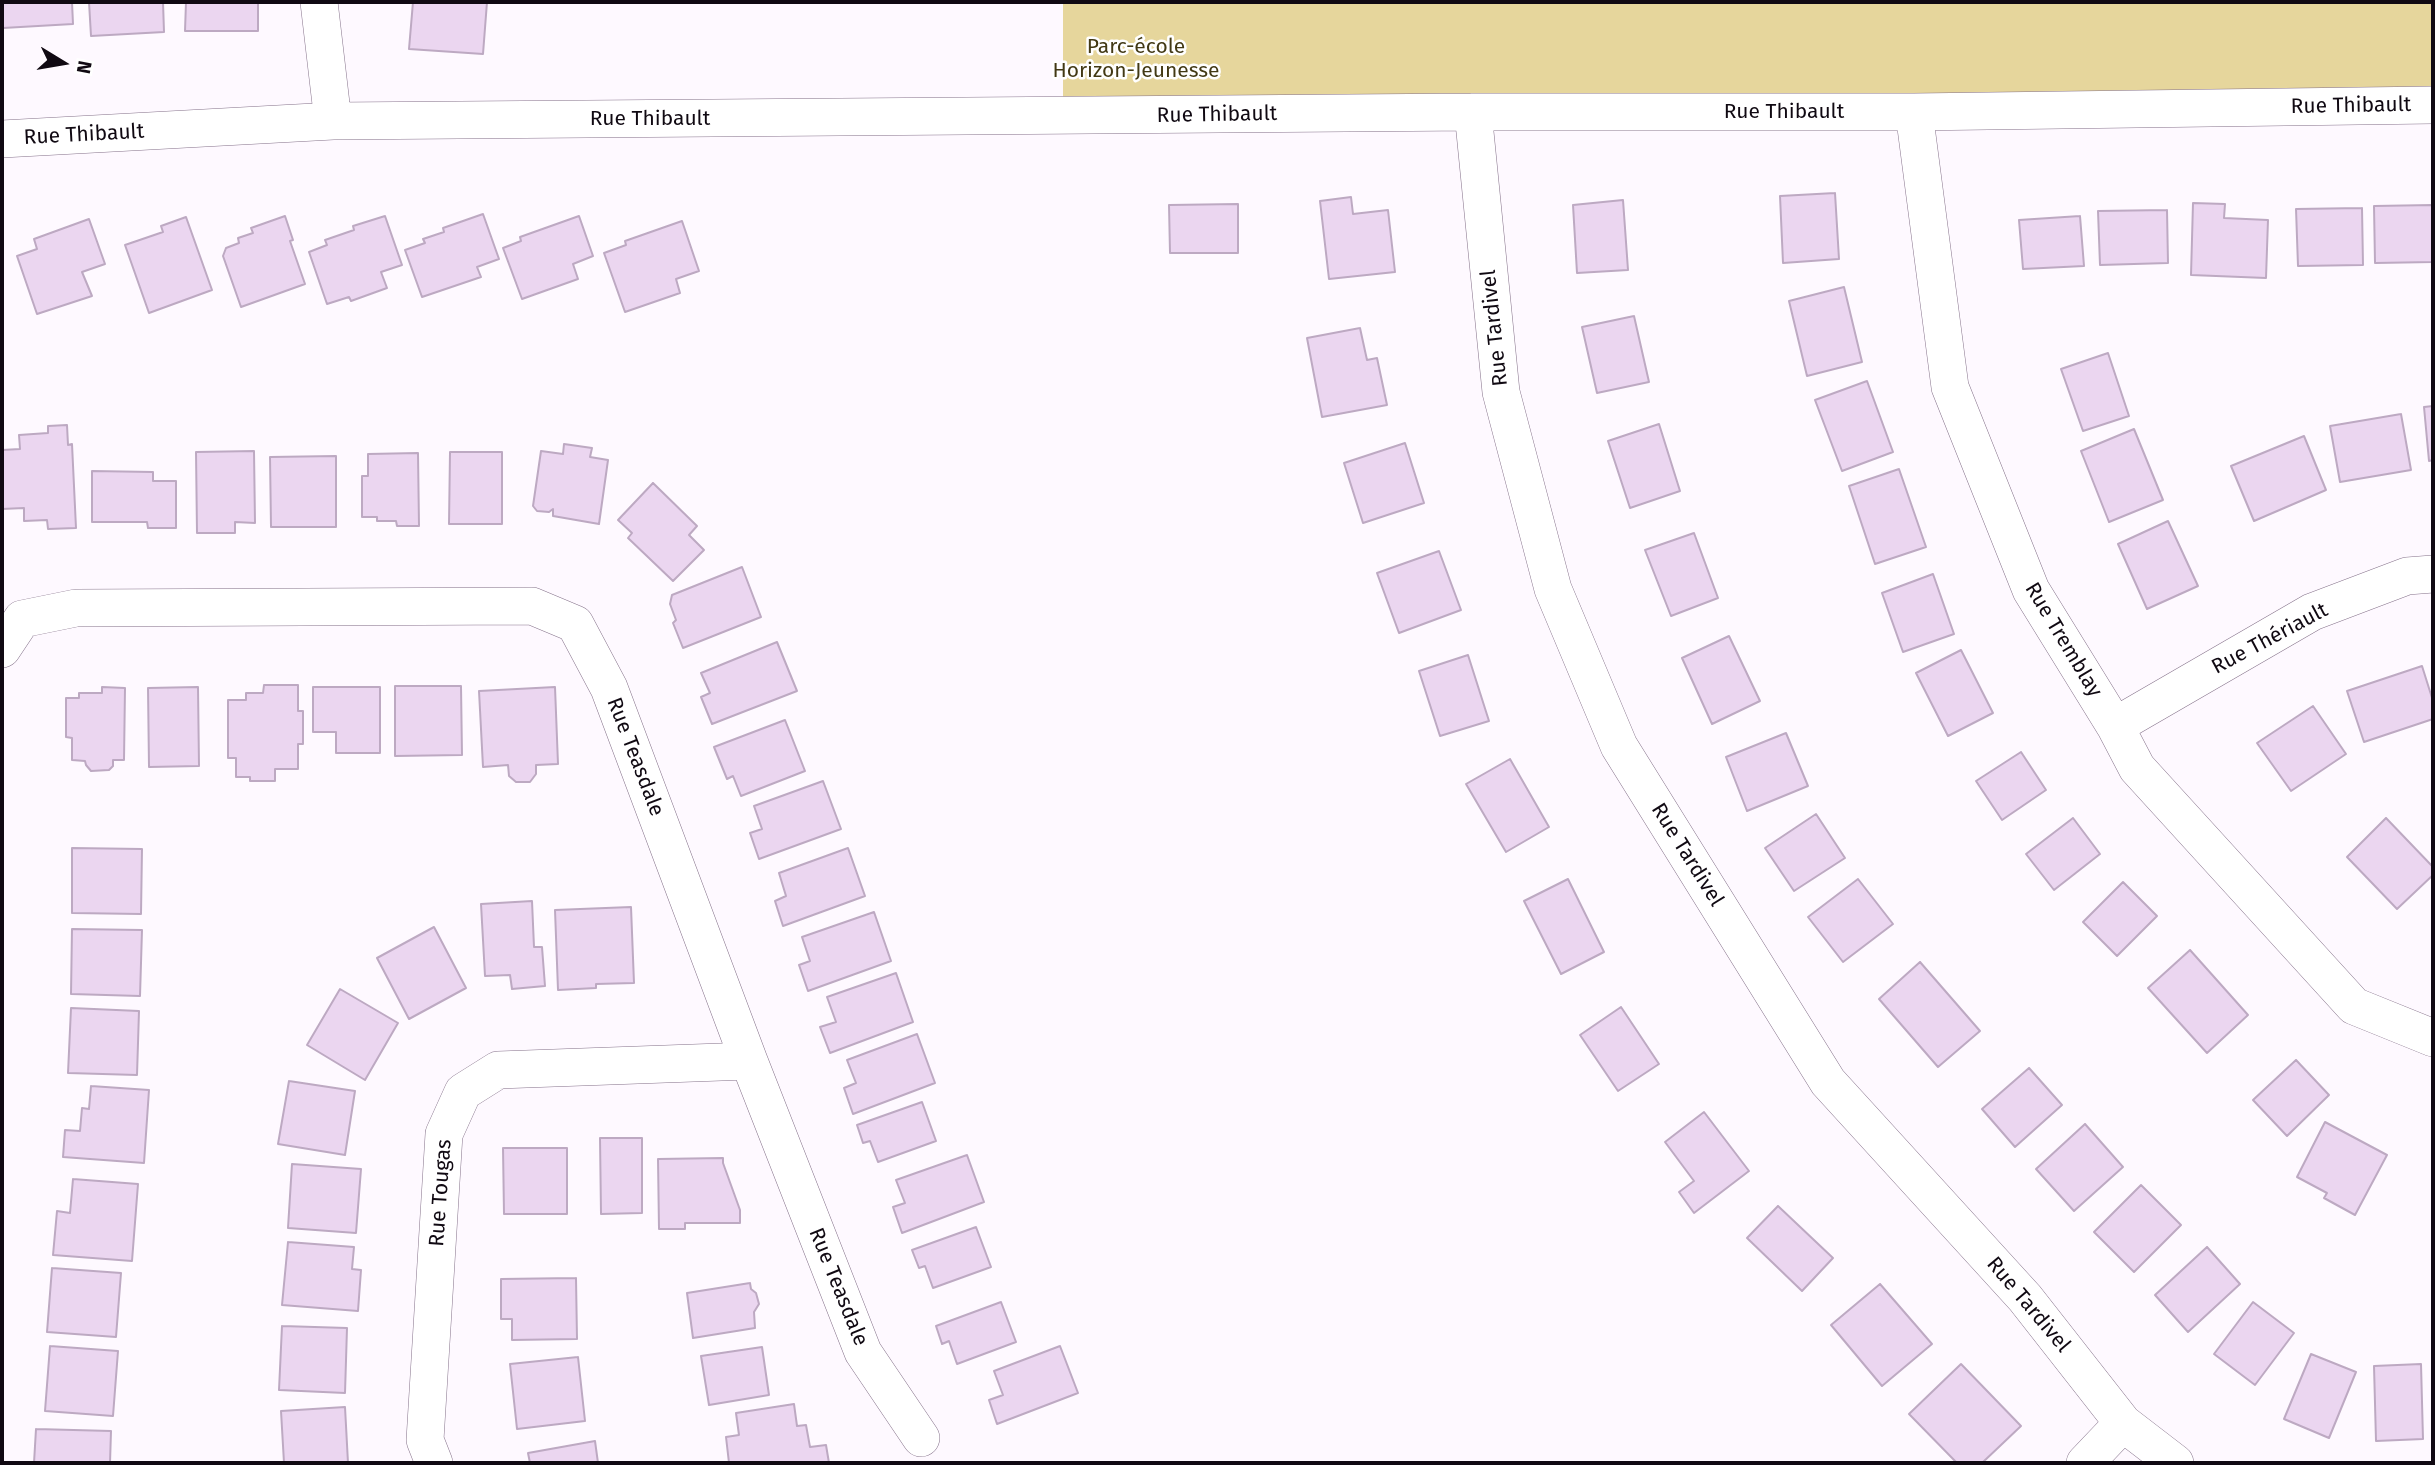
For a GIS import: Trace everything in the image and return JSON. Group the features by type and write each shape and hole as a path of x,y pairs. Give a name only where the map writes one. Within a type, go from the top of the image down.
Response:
{"street":[{"path":"319,2 333,121"},
{"name":"Rue Thibault","path":"2,139 333,121 1473,112 1914,112 2433,106"},
{"name":"Rue Tardivel","path":"1473,112 1501,392 1553,589 1619,746 1828,1082 2025,1298 2123,1423 2175,1463"},
{"name":"Rue Tremblay","path":"1914,112 1950,387 2031,590 2115,726 2137,768 2354,1006 2433,1038"},
{"name":"Rue Thériault","path":"2115,726 2312,612 2407,576 2433,574"},
{"name":"Rue Teasdale","path":"2,649 22,619 76,608 532,606 575,624 609,688 749,1061 863,1352 921,1438"},
{"name":"Rue Tougas","path":"433,1463 425,1440 444,1134 463,1092 498,1070 749,1061"},
{"path":"2085,1463 2123,1423"}],"green space":[{"name":"Parc-école Horizon-Jeunesse","path":"1063,2 2433,2 2433,104 1063,117"}],"building":[{"path":"2,2 72,2 73,24 3,28"},
{"path":"89,2 163,2 164,32 91,36"},
{"path":"186,2 258,2 258,31 185,31"},
{"path":"413,2 487,2 483,54 409,49"},
{"path":"1835,193 1839,259 1783,263 1780,196"},
{"path":"1351,197 1353,214 1388,210 1395,272 1329,279 1320,201"},
{"path":"1623,200 1628,270 1577,273 1573,205"},
{"path":"2193,203 2225,204 2224,218 2268,220 2266,278 2191,275"},
{"path":"1238,204 1238,253 1170,253 1169,205"},
{"path":"2433,205 2433,262 2375,263 2374,206"},
{"path":"2362,208 2363,265 2298,266 2296,209"},
{"path":"2167,210 2168,263 2100,265 2098,211"},
{"path":"483,214 499,259 477,267 481,277 422,297 405,250 425,243 423,239 444,232 443,228"},
{"path":"285,216 293,240 290,241 305,284 241,307 223,256 226,248 239,243 238,238 253,233 251,228"},
{"path":"385,216 402,265 381,272 387,288 351,301 349,297 327,304 309,252 327,245 325,240 354,230 353,226"},
{"path":"579,216 593,256 573,264 578,279 522,299 503,248 521,241 520,237"},
{"path":"2080,216 2084,266 2023,269 2019,220"},
{"path":"186,217 212,290 149,313 125,245 163,232 161,226"},
{"path":"89,219 105,264 82,272 92,296 37,314 17,256 37,249 34,239"},
{"path":"682,221 699,271 676,279 680,293 625,312 604,253 626,245 625,241"},
{"path":"1844,287 1862,362 1807,376 1789,301"},
{"path":"1634,316 1649,382 1597,393 1582,327"},
{"path":"1360,328 1367,360 1377,358 1387,405 1322,417 1307,338"},
{"path":"2108,353 2129,416 2083,431 2061,369"},
{"path":"1867,381 1893,452 1842,471 1815,400"},
{"path":"2433,406 2433,460 2429,461 2424,407"},
{"path":"2401,414 2411,470 2340,482 2330,426"},
{"path":"1659,424 1680,491 1630,508 1608,441"},
{"path":"67,425 68,445 72,444 76,528 48,529 47,520 24,521 24,508 2,509 2,450 20,449 19,435 48,433 48,426"},
{"path":"2134,429 2163,500 2109,522 2081,451"},
{"path":"2304,436 2326,490 2254,521 2231,466"},
{"path":"1405,443 1424,503 1363,523 1344,463"},
{"path":"564,444 592,448 590,457 608,460 599,524 553,516 553,509 549,512 537,511 533,506 541,451 563,454"},
{"path":"254,451 255,523 235,522 235,533 197,533 196,452"},
{"path":"450,452 502,452 502,524 449,524"},
{"path":"418,453 419,526 397,526 396,521 377,521 377,517 362,517 362,476 368,476 368,454"},
{"path":"336,456 336,527 271,527 270,457"},
{"path":"1899,469 1926,547 1875,564 1849,486"},
{"path":"92,471 153,472 153,481 176,481 176,528 148,528 147,522 92,522"},
{"path":"653,483 697,526 689,535 704,550 673,581 628,538 632,533 618,520"},
{"path":"2168,521 2198,586 2147,609 2118,544"},
{"path":"1694,533 1718,598 1671,616 1645,550"},
{"path":"1439,551 1461,610 1399,633 1377,573"},
{"path":"742,567 761,617 683,648 673,623 676,620 670,604 672,595"},
{"path":"1933,574 1954,634 1903,652 1882,593"},
{"path":"1729,636 1760,701 1712,724 1682,658"},
{"path":"777,642 797,691 712,724 701,697 710,693 701,673"},
{"path":"1961,650 1993,713 1948,736 1916,673"},
{"path":"1468,655 1489,721 1440,736 1419,671"},
{"path":"2422,666 2433,701 2433,719 2364,742 2347,691"},
{"path":"264,685 298,685 298,711 303,711 303,744 298,744 298,769 275,769 275,781 250,781 250,777 236,777 236,758 228,758 228,700 246,700 246,693 263,693"},
{"path":"395,686 461,686 462,755 395,756"},
{"path":"102,687 125,688 124,760 113,760 113,766 109,770 91,771 85,761 72,760 72,738 66,737 66,698 79,698 79,693 102,693"},
{"path":"198,687 199,766 149,767 148,688"},
{"path":"313,687 380,687 380,753 336,753 336,732 313,732"},
{"path":"555,687 558,764 536,765 536,774 530,782 516,782 509,776 508,765 483,767 479,691"},
{"path":"2313,706 2346,754 2291,791 2257,743"},
{"path":"785,720 805,771 741,796 733,776 727,779 714,747"},
{"path":"1786,733 1808,786 1747,811 1726,757"},
{"path":"2021,752 2046,790 2002,820 1976,781"},
{"path":"1510,759 1549,827 1506,852 1466,784"},
{"path":"823,781 841,829 759,859 750,833 762,829 754,806"},
{"path":"1816,814 1845,858 1794,891 1765,848"},
{"path":"2073,818 2100,854 2054,890 2026,854"},
{"path":"2386,818 2433,867 2433,875 2397,909 2347,857"},
{"path":"72,848 142,849 141,914 72,913"},
{"path":"848,848 865,896 783,926 775,901 786,896 779,873"},
{"path":"1568,879 1604,952 1561,974 1524,901"},
{"path":"1858,879 1893,924 1843,962 1808,917"},
{"path":"2123,882 2157,916 2117,956 2083,922"},
{"path":"532,901 534,947 542,947 545,986 512,989 510,975 485,976 481,904"},
{"path":"631,907 634,983 596,984 596,988 558,990 555,910"},
{"path":"874,912 891,961 808,991 799,965 810,961 802,937"},
{"path":"434,927 466,988 409,1019 377,958"},
{"path":"72,929 142,930 140,996 71,994"},
{"path":"2190,950 2248,1015 2207,1053 2148,988"},
{"path":"1920,962 1980,1031 1938,1067 1879,999"},
{"path":"896,973 913,1022 830,1053 820,1027 836,1022 827,997"},
{"path":"340,989 398,1023 365,1080 307,1045"},
{"path":"1621,1007 1659,1064 1618,1091 1580,1035"},
{"path":"71,1008 139,1011 137,1075 68,1073"},
{"path":"917,1034 935,1083 853,1114 844,1088 856,1083 847,1060"},
{"path":"2296,1060 2329,1095 2287,1136 2253,1100"},
{"path":"2029,1068 2062,1105 2015,1147 1982,1109"},
{"path":"289,1081 355,1091 345,1155 278,1144"},
{"path":"91,1086 149,1090 144,1163 63,1157 65,1130 80,1131 82,1108 89,1109"},
{"path":"922,1102 936,1141 878,1162 870,1141 863,1143 857,1125"},
{"path":"1704,1112 1749,1171 1694,1213 1679,1192 1694,1181 1665,1142"},
{"path":"2325,1122 2387,1155 2355,1215 2324,1198 2327,1193 2297,1177"},
{"path":"2085,1124 2123,1167 2074,1211 2036,1169"},
{"path":"600,1138 642,1138 642,1213 601,1214"},
{"path":"503,1148 567,1148 567,1214 504,1214"},
{"path":"967,1155 984,1202 902,1233 893,1207 905,1203 896,1180"},
{"path":"723,1158 740,1210 740,1223 685,1223 685,1229 659,1229 658,1159"},
{"path":"292,1164 361,1169 356,1233 288,1228"},
{"path":"73,1179 138,1184 132,1261 53,1255 57,1211 70,1213"},
{"path":"2141,1185 2181,1225 2134,1272 2094,1232"},
{"path":"1778,1206 1833,1258 1802,1291 1747,1238"},
{"path":"976,1227 991,1267 933,1288 925,1266 919,1268 912,1250"},
{"path":"288,1242 354,1247 352,1269 361,1270 358,1311 282,1305"},
{"path":"2207,1247 2240,1284 2188,1332 2155,1295"},
{"path":"52,1268 121,1273 116,1337 47,1332"},
{"path":"576,1278 577,1339 512,1340 512,1319 501,1319 501,1279"},
{"path":"750,1283 759,1304 754,1312 755,1328 693,1338 687,1293"},
{"path":"1880,1284 1932,1344 1882,1386 1831,1325"},
{"path":"1001,1302 1016,1342 957,1364 949,1341 942,1344 936,1326"},
{"path":"2253,1302 2294,1333 2255,1385 2214,1354"},
{"path":"282,1326 347,1328 345,1393 279,1390"},
{"path":"50,1346 118,1351 113,1416 45,1411"},
{"path":"1060,1346 1078,1393 997,1424 989,1400 1003,1395 994,1371"},
{"path":"762,1347 769,1395 709,1405 701,1356"},
{"path":"2311,1354 2356,1372 2329,1438 2284,1419"},
{"path":"578,1357 585,1421 517,1429 510,1364"},
{"path":"1961,1364 2021,1426 1982,1463 1957,1463 1909,1414"},
{"path":"2421,1364 2423,1439 2376,1441 2374,1366"},
{"path":"794,1404 797,1426 806,1425 810,1447 826,1445 829,1463 729,1463 726,1437 739,1435 736,1413"},
{"path":"345,1407 348,1463 284,1463 281,1411"},
{"path":"36,1429 111,1431 110,1463 34,1463"},
{"path":"595,1441 598,1463 530,1463 528,1453"}]}
